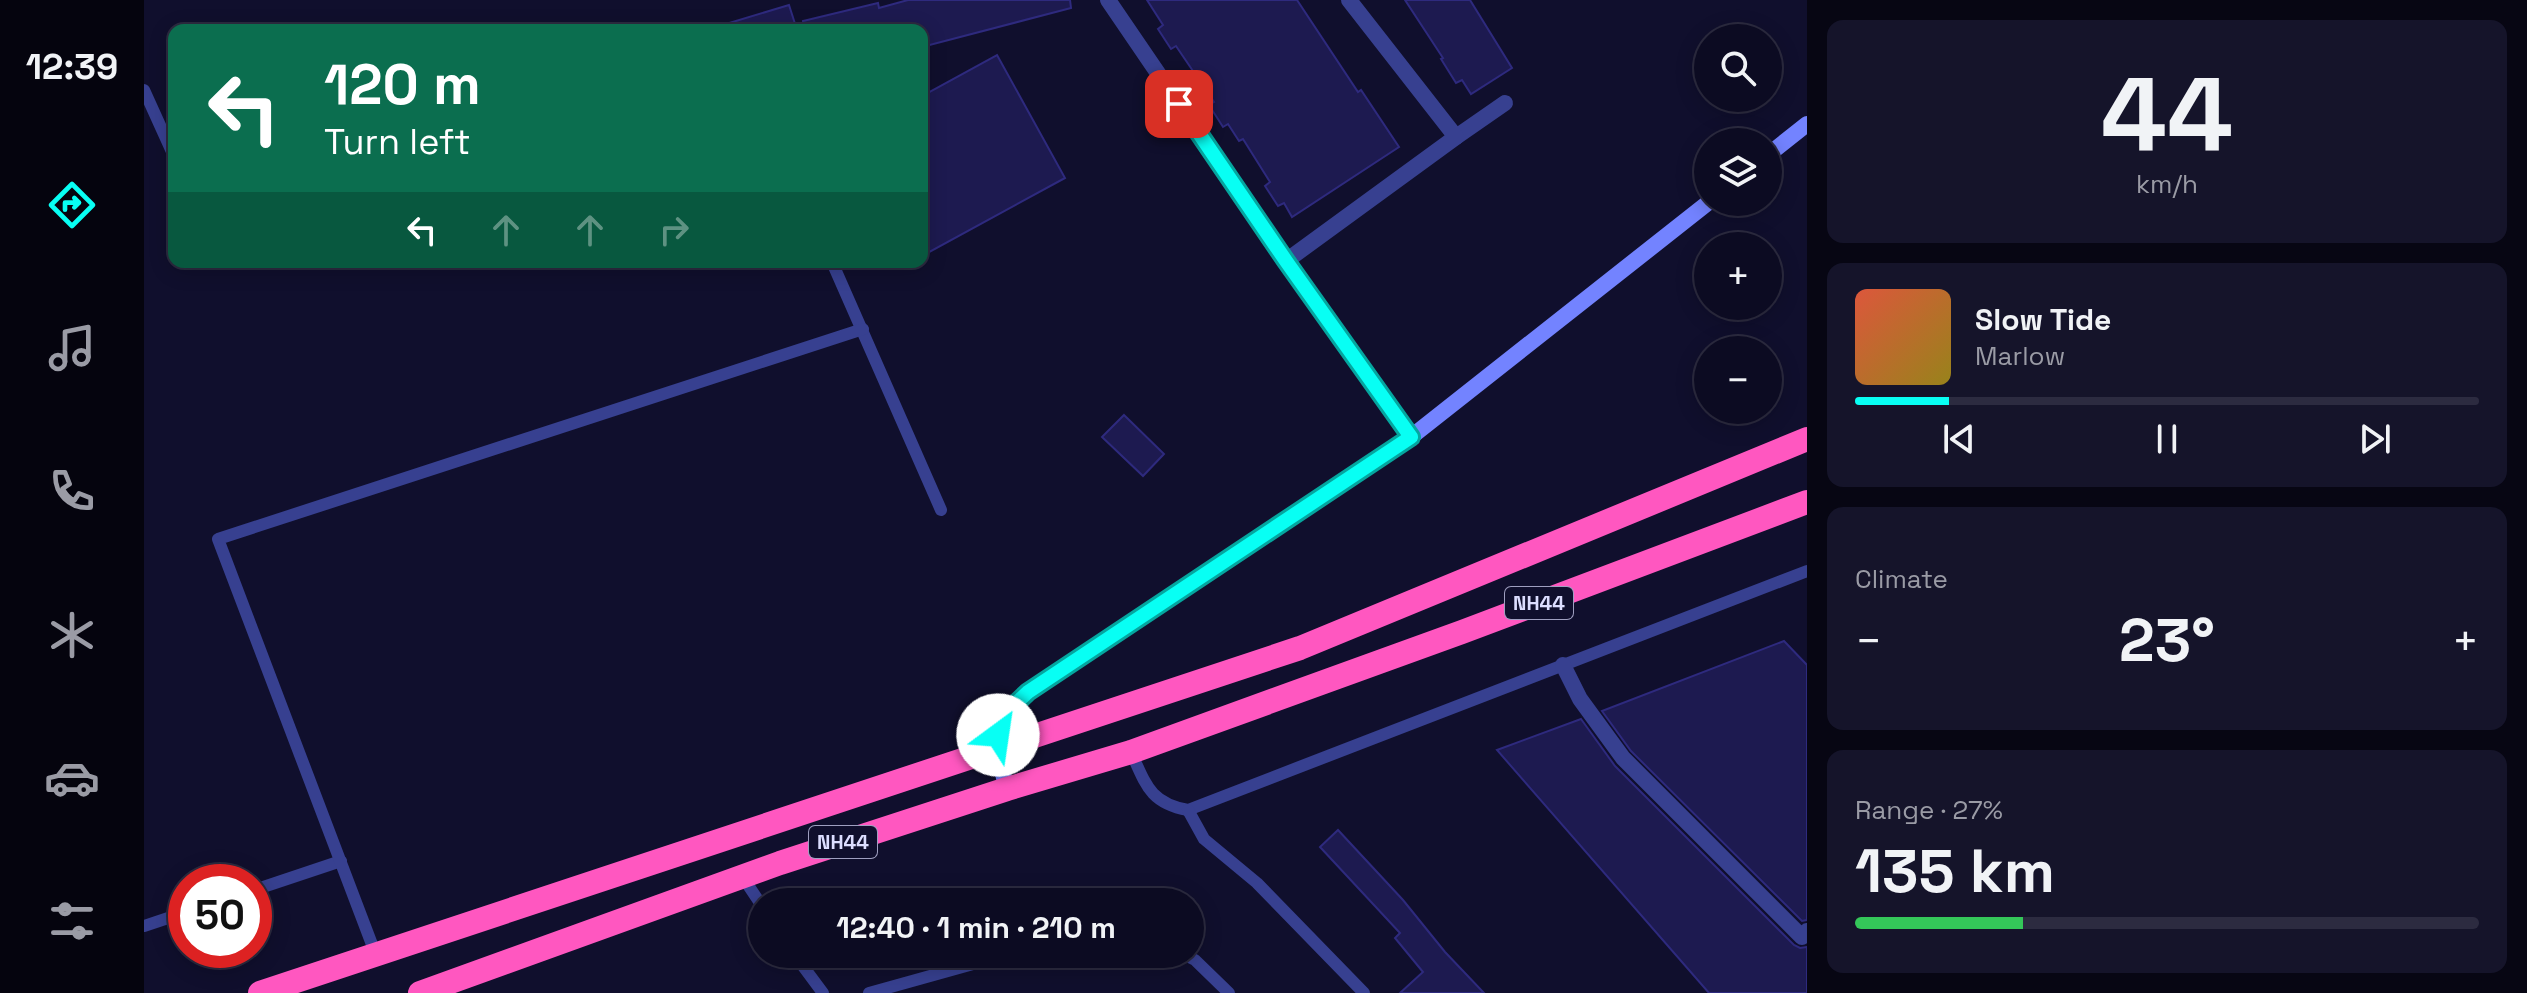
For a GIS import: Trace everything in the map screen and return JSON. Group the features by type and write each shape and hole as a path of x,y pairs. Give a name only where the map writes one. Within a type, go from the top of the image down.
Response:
{"highway":[{"name":"NH44","path":"260,993 1300,648 1807,439"},
{"name":"NH44","path":"420,993 742,876 1007,789 1131,752 1807,502"}],"main road":[{"path":"1782,144 1807,124"},
{"path":"1007,789 996,750 998,735 1008,711 1028,692 1411,437 1694,214"}],"street":[{"path":"1108,0 1286,261 1411,437"},
{"path":"1349,0 1456,137"},
{"path":"1286,261 1505,103"},
{"path":"1563,665 1580,699 1623,758 1802,937 1807,931"}],"lane":[{"path":"144,90 168,143"},
{"path":"835,268 941,510"},
{"path":"376,955 218,539 863,329"},
{"path":"1131,752 1143,780 1157,798 1168,806 1188,810 1807,571"},
{"path":"1188,810 1204,839 1257,883 1364,993"},
{"path":"272,884 341,861"},
{"path":"742,876 750,888"},
{"path":"144,926 168,918"},
{"path":"804,968 823,993"},
{"path":"869,993 959,968"},
{"path":"1203,968 1229,993"}],"building":[{"path":"908,0 1070,0 1071,8 928,45 928,24 803,24 803,21 878,3 879,8"},
{"path":"1147,0 1297,0 1399,147 1292,217 1284,203 1278,206 1265,186 1270,182 1243,139 1239,141 1228,124 1223,127 1209,105 1214,102 1176,46 1171,49 1158,29 1163,25"},
{"path":"1405,0 1470,0 1512,68 1471,94 1462,80 1456,83"},
{"path":"789,5 795,24 726,24"},
{"path":"997,55 1065,178 928,253 928,93"},
{"path":"1124,415 1164,454 1143,476 1102,437"},
{"path":"1784,641 1807,665 1807,920 1802,921 1631,751 1602,711"},
{"path":"1581,719 1615,766 1794,945 1807,947 1807,993 1709,993 1497,750"},
{"path":"1338,830 1484,993 1400,993 1423,972 1395,938 1400,933 1320,847"}],"route":[{"path":"998,735 1008,711 1028,692 1411,437 1179,104"}]}
